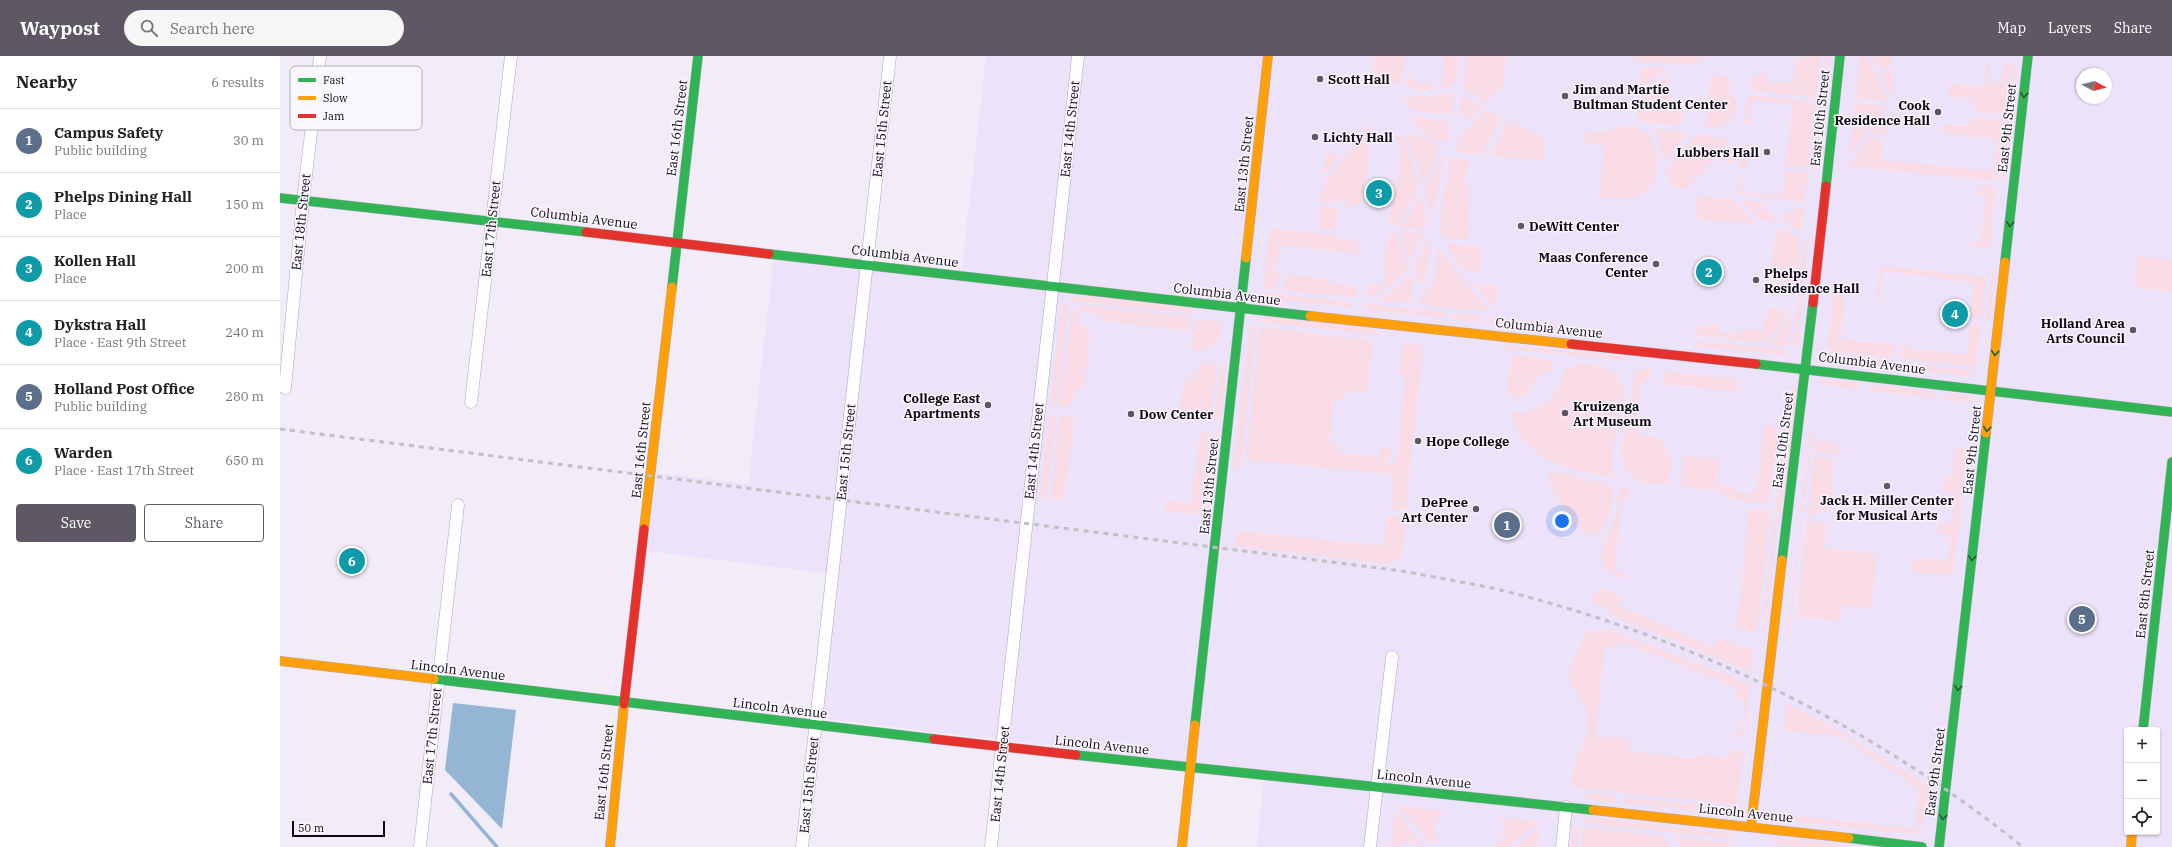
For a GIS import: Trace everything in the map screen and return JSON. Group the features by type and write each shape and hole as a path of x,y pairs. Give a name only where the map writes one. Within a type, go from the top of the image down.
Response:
{"street":[{"name":"East 18th Street","path":"319,66 320,56"},
{"name":"East 17th Street","path":"471,402 511,56"},
{"name":"East 16th Street","path":"610,847 624,703 698,56"},
{"name":"East 15th Street","path":"802,847 890,56"},
{"name":"East 14th Street","path":"991,847 1078,56"},
{"name":"East 13th Street","path":"1182,847 1192,768 1268,56"},
{"name":"East 10th Street","path":"1752,827 1840,56"},
{"name":"East 9th Street","path":"1939,847 2028,56"},
{"name":"East 18th Street","path":"285,388 311,130"},
{"name":"Columbia Avenue","path":"280,198 492,221 1241,309 1805,369 2172,412"},
{"name":"East 8th Street","path":"2143,727 2172,462"},
{"name":"East 17th Street","path":"420,847 458,505"},
{"path":"1370,847 1392,657"},
{"name":"Lincoln Avenue","path":"280,661 1002,747 1752,827 1922,847"},
{"path":"1562,847 1566,807"},
{"path":"2131,847 2132,835"}],"shaded area":[{"name":"Hope College","path":"986,56 2172,56 2172,847 1257,847 1264,772 813,717 831,574 648,551 657,473 748,484 774,254 961,275"},
{"path":"1375,56 1406,56 1401,81 1399,84 1395,84 1375,73 1373,67"},
{"path":"1444,56 1459,56 1457,76 1453,84 1444,89 1441,88"},
{"path":"1466,56 1507,56 1503,85 1490,97 1489,103 1462,88"},
{"path":"1632,56 1703,56 1695,65 1637,62"},
{"path":"1802,56 1821,56 1816,98 1751,90 1749,87 1751,81 1760,73 1767,73 1766,82 1793,83 1796,58 1801,58"},
{"path":"1825,56 1829,56 1824,99 1820,98"},
{"path":"1860,56 1867,56 1888,101 1855,98"},
{"path":"1872,56 1892,56 1891,68 1877,67"},
{"path":"1987,62 1991,63 1988,82 2001,83 2005,63 2011,62 2005,115 1977,112 1970,98 1948,96 1950,83 1984,88"},
{"path":"2014,62 2018,69 2004,181 2001,182"},
{"path":"1647,66 1666,68 1639,93 1641,72"},
{"path":"1878,71 1894,73 1892,98"},
{"path":"1670,73 1667,91 1672,93 1671,109 1683,111 1681,125 1642,122 1637,118 1637,103"},
{"path":"1409,74 1412,74 1413,80 1417,83 1436,84 1436,87 1425,92 1412,89 1406,83"},
{"path":"1711,74 1727,76 1731,81 1729,95 1737,97 1734,116 1721,127 1706,127"},
{"path":"1453,92 1455,94 1453,111 1450,114 1413,110 1404,104 1404,101 1410,96 1425,97"},
{"path":"1462,95 1482,106 1472,118 1459,116"},
{"path":"1748,95 1816,102 1809,168 1785,166 1792,105 1753,100 1749,124 1744,124"},
{"path":"1820,102 1824,103 1816,171 1812,171"},
{"path":"1855,103 1887,106 1849,156"},
{"path":"1487,108 1502,118 1482,154 1456,150 1454,147 1457,142"},
{"path":"1890,110 1887,135 1871,133"},
{"path":"1412,116 1450,122 1447,141 1432,138 1410,119"},
{"path":"1976,117 2004,120 1997,181 1848,166 1869,138 1883,139 1882,160 1993,171 1997,140 1942,133 1943,124 1965,126"},
{"path":"1373,121 1365,190 1360,205 1349,204 1349,210 1345,210 1345,200 1340,200 1339,203 1321,202 1323,185"},
{"path":"1508,121 1544,137 1542,161 1490,155"},
{"path":"1628,126 1642,130 1651,138 1654,145 1657,163 1654,180 1645,192 1634,197 1623,199 1599,198 1605,146 1584,143 1585,132 1604,132"},
{"path":"1652,129 1684,132 1686,135 1663,162 1658,138"},
{"path":"1696,134 1731,140 1692,183 1690,188 1672,186 1665,170"},
{"path":"1404,135 1419,188 1397,227 1389,224 1394,181 1398,181 1401,149 1398,149 1399,137"},
{"path":"1408,135 1422,136 1440,147 1423,184"},
{"path":"1738,143 1736,162 1726,163 1722,157"},
{"path":"1750,143 1747,167 1745,170 1740,169 1742,148"},
{"path":"1325,153 1339,154 1339,159 1325,173 1323,170"},
{"path":"1443,153 1445,155 1432,216 1424,189"},
{"path":"1452,158 1469,159 1467,173 1464,177 1470,187 1468,223 1470,229 1466,240 1446,238 1441,232 1440,223 1444,191"},
{"path":"1785,170 1808,172 1804,202 1736,194 1738,179 1742,180 1741,192 1782,196"},
{"path":"1979,185 1996,187 1989,248 1971,246 1969,244 1971,242 1980,242 1986,196 1978,195"},
{"path":"1421,195 1427,224 1426,229 1401,228"},
{"path":"1697,195 1731,199 1754,222 1753,225 1695,218"},
{"path":"1740,200 1760,202 1779,222 1758,219"},
{"path":"1320,206 1339,209 1336,230 1318,228"},
{"path":"1800,207 1804,208 1801,233 1781,216"},
{"path":"1270,228 1335,235 1335,238 1358,242 1357,254 1282,245 1278,261 1275,262 1273,268 1279,274 1277,289 1263,288"},
{"path":"1776,229 1787,231 1800,238 1797,272 1771,269"},
{"path":"1400,231 1425,234 1409,260"},
{"path":"1397,233 1408,267 1390,286 1378,294 1366,296 1367,285 1383,285 1387,241 1389,241 1390,234"},
{"path":"1804,240 1808,242 1799,329 1802,332 1800,347 1793,346"},
{"path":"1427,241 1431,242 1425,282 1422,284 1419,283 1413,267"},
{"path":"1444,243 1482,247 1479,272 1463,270"},
{"path":"1437,247 1488,309 1486,311 1455,309 1449,305 1444,308 1419,304 1420,299 1435,280"},
{"path":"2137,256 2172,260 2172,292 2134,288"},
{"path":"1884,266 1986,277 1982,318 1973,317 1974,311 1971,310 1974,283 1883,271 1879,301 1875,301 1879,269"},
{"path":"1992,266 1995,275 1990,320 1986,319"},
{"path":"1285,274 1329,279 1329,283 1357,286 1356,298 1284,290"},
{"path":"1409,274 1413,282 1410,304 1375,300 1395,290"},
{"path":"1786,278 1796,279 1794,297 1772,295 1773,281 1786,282"},
{"path":"1834,283 1838,284 1837,291 1845,292 1841,339 1896,345 1891,358 1827,351"},
{"path":"1474,284 1498,286 1495,309"},
{"path":"1262,292 1355,303 1353,308 1263,298"},
{"path":"1074,294 1192,308 1191,314 1072,301"},
{"path":"1364,303 1413,309 1412,315 1364,309"},
{"path":"1061,304 1068,304 1057,407 1051,406"},
{"path":"1082,305 1191,318 1189,331 1104,321 1095,312 1083,312 1078,318 1079,323 1090,331 1084,389 1076,388 1074,399 1068,408 1060,407 1071,315"},
{"path":"1768,308 1787,311 1787,318 1765,343 1694,335 1696,326 1709,326 1710,323 1718,324 1716,331 1739,334 1745,329 1762,331"},
{"path":"1416,309 1443,312 1447,316 1445,318 1416,315"},
{"path":"1454,313 1482,316 1481,322 1451,319"},
{"path":"1262,316 1377,329 1377,335 1260,322"},
{"path":"1490,317 1581,327 1579,333 1489,323"},
{"path":"1792,317 1789,346 1769,344"},
{"path":"1195,319 1222,322 1220,339 1204,351 1191,350"},
{"path":"1972,323 1981,324 1976,367 1899,358 1904,339 1906,339 1906,348 1966,355 1970,327 1972,327"},
{"path":"1250,326 1256,326 1240,471 1233,467"},
{"path":"1260,327 1373,341 1367,393 1344,391 1344,399 1334,399 1330,442 1339,443 1339,453 1379,457 1381,447 1391,448 1391,454 1385,460 1391,465 1397,459 1405,377 1399,376 1403,343 1418,344 1423,351 1406,510 1390,510 1394,475 1246,460"},
{"path":"1694,340 1788,350 1787,356 1695,346"},
{"path":"1507,345 1628,357 1629,361 1505,349"},
{"path":"1827,354 1890,361 1886,367 1827,361"},
{"path":"1512,355 1549,359 1553,362 1554,368 1537,379 1524,396 1513,397 1508,394 1507,389"},
{"path":"1206,362 1217,364 1210,420 1194,418 1192,415 1179,413 1183,386"},
{"path":"1898,362 1976,371 1968,376 1900,369"},
{"path":"1583,363 1601,367 1613,373 1620,381 1623,391 1621,415 1613,447 1612,477 1570,469 1546,458 1535,451 1525,441 1516,429 1513,420 1513,412 1519,413 1532,410 1550,399 1558,388 1567,368"},
{"path":"1221,364 1227,364 1220,422 1214,421"},
{"path":"1640,369 1652,369 1651,375 1640,385 1638,405 1630,404 1634,373"},
{"path":"1663,371 1739,379 1737,392 1663,384"},
{"path":"1823,379 1857,382 1861,390 1822,385"},
{"path":"1873,385 1933,391 1935,398 1869,391"},
{"path":"1793,386 1797,386 1782,513 1775,512 1785,425 1789,425"},
{"path":"1948,393 1973,396 1972,403 1942,399"},
{"path":"1630,408 1638,409 1636,434 1660,438 1671,461 1668,484 1650,484 1639,482 1632,477 1626,469 1621,454 1621,446"},
{"path":"1050,415 1056,416 1046,500 1040,496"},
{"path":"1060,416 1075,417 1064,500 1051,497"},
{"path":"1764,425 1779,427 1769,504 1730,499 1721,492 1681,486 1683,461 1689,455 1715,459 1719,456 1717,485 1735,487 1736,492 1756,493"},
{"path":"1810,430 1813,430 1803,515 1800,514"},
{"path":"1200,431 1210,432 1200,514 1164,512 1166,500 1191,503"},
{"path":"1214,432 1219,433 1210,514 1204,514"},
{"path":"1816,441 1832,442 1842,448 1841,455 1815,452"},
{"path":"1955,447 1967,448 1953,576 1913,572 1914,558 1948,561 1951,535 1938,533 1939,522 1952,523 1955,493 1942,492 1944,477 1952,477"},
{"path":"1814,457 1834,459 1828,514 1815,512 1814,517 1808,516"},
{"path":"1549,470 1613,486 1611,509 1600,534 1590,535 1570,519 1559,502 1549,480"},
{"path":"1622,485 1628,489 1630,499 1622,499 1615,570 1625,572 1622,579 1604,567 1602,553 1615,518 1620,487"},
{"path":"1753,509 1770,511 1757,632 1740,630 1737,625 1748,518 1746,513"},
{"path":"1387,515 1406,517 1402,557 1388,564 1235,546 1237,531 1384,546"},
{"path":"1774,518 1778,519 1765,630 1762,632"},
{"path":"1800,520 1802,521 1789,640 1787,636"},
{"path":"1807,521 1827,524 1825,548 1878,554 1871,609 1842,606 1840,621 1797,617"},
{"path":"1602,588 1622,597 1619,606 1713,647 1718,638 1738,646 1754,648 1751,672 1609,614 1606,607 1593,604 1594,594"},
{"path":"1605,628 1750,684 1744,738 1733,736 1731,731 1741,732 1745,701 1735,697 1737,688 1620,641 1616,648 1605,647 1595,736 1630,739 1629,751 1690,758 1703,755 1727,758 1730,751 1743,751 1737,805 1571,787 1574,764 1587,736 1588,716 1569,677 1570,667 1588,630 1598,632"},
{"path":"1787,703 1842,733 1929,787 1924,826 1915,825 1919,789 1841,737 1784,730"},
{"path":"1587,793 1615,796 1615,802 1586,799"},
{"path":"1622,797 1737,809 1735,815 1623,803"},
{"path":"1398,805 1443,811 1434,827 1439,843 1429,842"},
{"path":"1396,810 1423,847 1419,847 1418,843 1411,842 1409,844 1396,843 1396,847 1390,847"},
{"path":"1776,813 1923,830 1915,834 1776,820"},
{"path":"1585,817 1733,834 1733,839 1583,823"},
{"path":"1502,818 1543,822 1506,847 1494,847 1495,842 1501,842 1504,826 1501,826"},
{"path":"1573,827 1579,827 1577,847 1571,847"},
{"path":"1583,827 1663,836 1669,847 1581,847"},
{"path":"1540,828 1537,847 1514,847"},
{"path":"1675,837 1732,843 1732,847 1680,847"},
{"path":"1773,838 1843,845 1844,847 1801,847 1773,844"}],"water":[{"path":"453,703 516,710 502,829 445,770"}],"waterway":[{"path":"451,794 497,847"}],"railway":[{"path":"280,429 1402,571 1509,592 1591,616 1658,639 1723,665 1786,695 1848,728 1908,765 1967,804 2023,847"}],"traffic: fast":[{"path":"672,287 698,56"},
{"path":"1826,186 1840,56"},
{"path":"2005,262 2028,56"},
{"path":"280,198 586,232"},
{"path":"769,254 1310,316"},
{"path":"1195,725 1246,258"},
{"path":"1782,560 1813,303"},
{"path":"1756,364 2172,412"},
{"path":"1939,847 1986,433"},
{"path":"2143,727 2172,462"},
{"path":"434,679 934,739"},
{"path":"1076,755 1593,810"},
{"path":"1849,838 1922,847"}],"traffic: slow":[{"path":"1246,258 1268,56"},
{"path":"1986,433 2005,262"},
{"path":"644,529 672,287"},
{"path":"1310,316 1571,344"},
{"path":"1751,827 1782,560"},
{"path":"280,661 434,679"},
{"path":"610,847 624,704"},
{"path":"1182,847 1195,725"},
{"path":"1593,810 1849,838"},
{"path":"2131,847 2132,835"}],"traffic: jam":[{"path":"1813,303 1826,186"},
{"path":"586,232 769,254"},
{"path":"1571,344 1756,364"},
{"path":"624,704 644,529"},
{"path":"934,739 1076,755"}],"place":[{"name":"Scott Hall","path":"1320,79"},
{"name":"Jim and Martie Bultman Student Center","path":"1565,96"},
{"name":"Cook Residence Hall","path":"1938,112"},
{"name":"Lichty Hall","path":"1315,137"},
{"name":"Lubbers Hall","path":"1767,152"},
{"name":"Kollen Hall","path":"1379,193"},
{"name":"DeWitt Center","path":"1521,226"},
{"name":"Maas Conference Center","path":"1656,264"},
{"name":"Phelps Dining Hall","path":"1709,272"},
{"name":"Phelps Residence Hall","path":"1756,280"},
{"name":"Dykstra Hall","path":"1955,314"},
{"name":"Holland Area Arts Council","path":"2133,330"},
{"name":"College East Apartments","path":"988,405"},
{"name":"Kruizenga Art Museum","path":"1565,413"},
{"name":"Dow Center","path":"1131,414"},
{"name":"Hope College","path":"1418,441"},
{"name":"Jack H. Miller Center for Musical Arts","path":"1887,486"},
{"name":"DePree Art Center","path":"1476,509"},
{"name":"Campus Safety","path":"1507,525"},
{"name":"Warden","path":"352,561"},
{"name":"Holland Post Office","path":"2082,619"}]}
